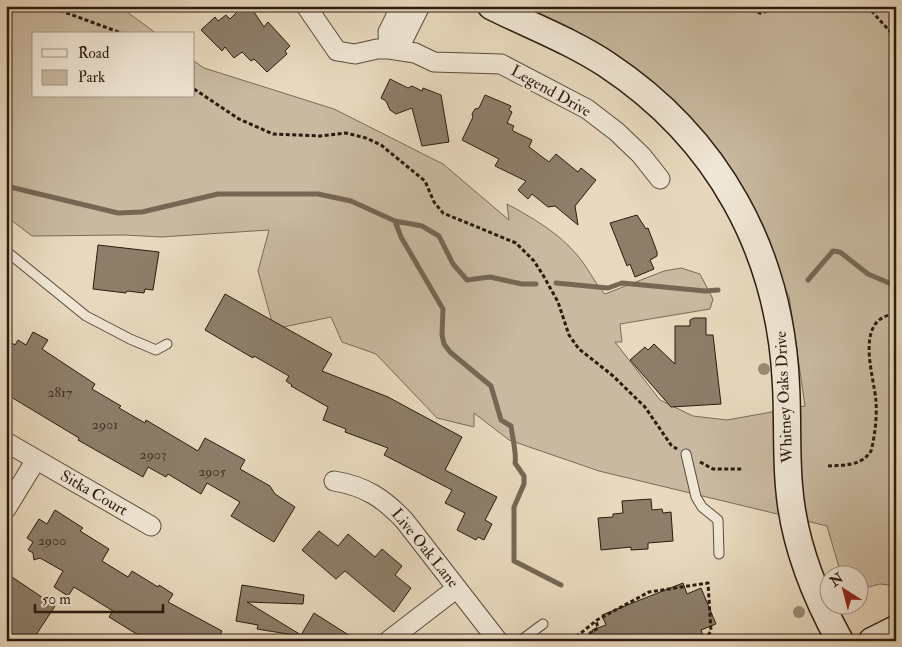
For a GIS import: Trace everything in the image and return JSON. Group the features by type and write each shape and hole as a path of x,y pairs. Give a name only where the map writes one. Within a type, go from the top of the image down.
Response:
{"street":[{"name":"Legend Drive","path":"306,6 337,51 355,54 377,49 389,49 415,53 434,62 501,64 587,109 635,149 660,180"},
{"name":"Whitney Oaks Drive","path":"492,6 604,63 655,100 682,126 701,149 723,179 740,209 767,272 780,325 786,385 789,488 795,524 804,558 819,598 840,641"},
{"path":"389,49 388,32 408,12"},
{"name":"Sitka Court","path":"6,442 151,526"},
{"path":"6,509 36,460"},
{"name":"Live Oak Lane","path":"334,480 370,490 388,502 498,641"},
{"path":"388,641 457,588"},
{"path":"872,641 896,629"}],"lane":[{"path":"6,251 66,301 100,324 156,350 167,344"},
{"path":"686,454 696,497 702,507 718,520 719,554"},
{"path":"520,641 543,624"}],"path":[{"path":"48,6 119,32"},
{"path":"739,6 760,13 789,6"},
{"path":"867,6 896,38"},
{"path":"195,90 239,120 272,134 321,136 346,133 366,138 381,145 425,181 434,202 443,213 516,243 534,261 544,274 558,302 569,335 579,349 612,375 645,406 671,445 713,469 742,469"},
{"path":"828,466 856,464 867,457 871,451 876,402 868,355 869,341 872,330 881,320 890,314 896,314"},
{"path":"571,641 570,639 596,621 649,592 708,583 711,631 704,641"},
{"path":"592,641 590,633 598,628 596,621"}],"green space":[{"path":"6,6 116,6 154,32 32,32 32,98 195,98 195,62 204,68 334,109 443,164 509,220 507,204 554,233 578,256 605,294 664,271 681,268 700,274 713,299 710,309 620,324 622,342 615,342 660,400 693,416 727,420 805,406 789,296 738,195 651,91 511,6 896,6 896,586 880,584 870,586 870,564 838,564 827,526 599,471 509,440 474,413 474,427 437,418 376,354 342,342 331,317 274,329 258,271 269,230 161,237 124,235 32,236 6,216"}],"building":[{"path":"243,6 250,6 264,27 268,22 290,46 285,51 287,54 267,72 254,59 251,61 242,52 234,58 225,47 222,51 201,30 215,17 218,21 226,15 230,19"},
{"path":"390,79 408,88 412,86 422,91 423,88 441,95 449,142 422,146 412,108 396,114 390,110 386,101 381,98"},
{"path":"485,95 511,106 509,110 512,112 507,123 514,126 512,130 532,140 529,147 549,162 556,154 578,172 581,168 596,180 575,206 578,225 555,206 548,207 532,194 528,199 518,190 526,181 495,166 499,159 462,140 473,117 472,114 475,109 479,108"},
{"path":"637,215 646,229 648,228 657,256 650,260 654,269 635,277 630,264 627,266 610,223"},
{"path":"98,245 159,252 153,290 145,289 144,293 127,291 126,293 93,289"},
{"path":"225,294 332,354 322,371 388,397 462,437 445,470 497,497 485,520 492,524 484,540 478,537 476,540 457,530 465,513 445,503 452,490 384,455 388,448 345,432 346,429 323,420 328,407 291,386 286,381 289,376 254,356 253,358 205,330"},
{"path":"706,318 706,335 713,335 721,404 671,407 630,360 645,347 648,350 654,344 675,364 675,326 690,326 690,320"},
{"path":"33,332 48,340 42,349 95,384 92,389 121,406 119,408 145,423 146,420 198,451 205,438 245,460 240,469 270,486 275,494 295,507 274,542 231,516 240,502 207,483 201,494 168,474 166,477 148,467 143,477 78,440 79,438 6,394 6,339 15,345 18,340 26,345"},
{"path":"651,499 652,510 662,509 663,513 671,512 673,541 648,543 648,549 631,550 631,547 601,550 598,518 613,517 613,514 623,513 622,501"},
{"path":"55,510 83,528 80,531 109,549 102,561 128,577 132,571 158,587 159,585 173,594 168,602 222,631 217,641 148,641 109,617 113,611 74,587 68,596 54,587 63,571 40,558 34,560 33,553 28,550 33,542 27,538 39,519 47,524"},
{"path":"319,531 338,546 348,534 375,557 382,549 402,566 395,575 411,588 394,612 345,571 336,579 302,550"},
{"path":"12,577 55,606 32,641 6,641 6,585"},
{"path":"683,583 687,594 701,588 716,624 701,630 705,641 596,641 592,630 606,625 602,615"},
{"path":"242,585 304,595 303,604 247,602 301,635 314,613 358,641 297,641 300,636 257,629 258,625 236,621"}],"waterway":[{"path":"6,186 118,213 142,212 218,194 318,194 351,201 395,221 401,237 443,309 442,335 444,344 450,352 491,386 501,420 511,426 515,463 524,476 524,484 514,507 514,561 561,585"},
{"path":"395,221 422,226 439,236 453,264 467,280 490,277 522,284 536,284"},
{"path":"808,280 833,251 840,252 868,274 896,286"},
{"path":"556,283 608,288 622,283 705,291 718,290"}]}
